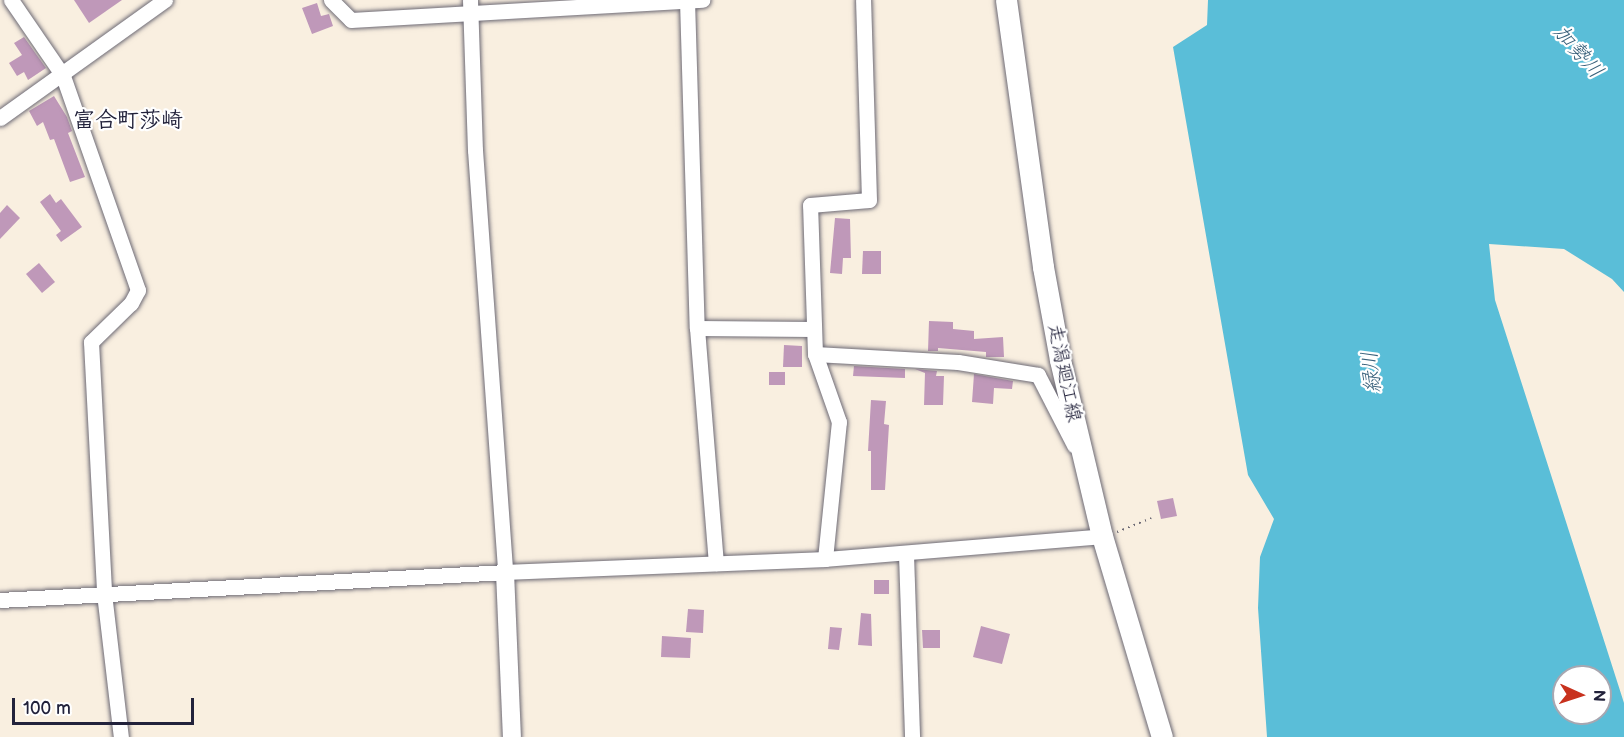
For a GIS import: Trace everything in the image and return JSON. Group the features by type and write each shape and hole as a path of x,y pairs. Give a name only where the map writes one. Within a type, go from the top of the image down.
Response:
{"main road":[{"name":"走潟廻江線","path":"1006,0 1043,267 1084,462 1102,536 1162,737"}],"street":[{"path":"11,0 63,76 138,290 126,309 91,342 105,593 121,737"},
{"path":"0,118 63,76 165,0"},
{"path":"332,0 351,20 470,7 702,0"},
{"path":"687,0 698,328 716,564"},
{"path":"825,559 839,422 815,354 810,205 869,200 863,0"},
{"path":"470,7 475,150 505,572 512,737"},
{"path":"698,328 813,329"},
{"path":"815,354 958,362 1038,375 1084,462"},
{"path":"0,600 505,572 825,559 1102,536"},
{"path":"906,554 912,737"}],"path":[{"path":"1102,536 1151,518"}],"water":[{"path":"1208,0 1624,0 1624,292 1612,279 1564,249 1489,244 1495,300 1612,665 1552,665 1552,725 1612,725 1612,666 1624,703 1624,737 1267,737 1258,608 1260,557 1274,519 1248,475 1173,47 1207,25"}],"building":[{"path":"74,0 122,0 89,23"},
{"path":"317,3 321,16 329,14 333,26 312,34 302,8"},
{"path":"24,37 46,68 28,80 24,72 17,76 9,63 22,55 14,43"},
{"path":"54,96 67,117 72,131 68,133 85,177 70,182 54,139 50,140 43,122 37,126 29,111"},
{"path":"50,194 56,203 61,199 82,227 61,242 56,235 61,231 40,202"},
{"path":"7,205 20,218 0,239 0,213"},
{"path":"835,218 850,219 851,258 843,258 842,274 830,273"},
{"path":"863,251 881,251 881,274 862,274"},
{"path":"39,263 55,282 42,293 26,274"},
{"path":"929,321 953,322 953,329 974,331 974,339 1003,337 1004,357 986,357 986,352 938,348 938,351 928,351"},
{"path":"784,345 802,346 802,367 783,367"},
{"path":"854,366 905,369 905,378 853,376"},
{"path":"915,369 937,371 936,376 944,376 943,405 924,405 925,373"},
{"path":"769,372 785,372 785,385 769,385"},
{"path":"974,374 1013,381 1012,389 994,388 993,404 972,402"},
{"path":"871,400 886,401 884,424 889,425 885,490 871,490 871,451 868,451"},
{"path":"1173,498 1177,516 1161,519 1157,501"},
{"path":"874,580 889,580 889,594 874,594"},
{"path":"688,609 704,610 703,633 686,632"},
{"path":"861,613 871,614 872,646 858,645"},
{"path":"981,626 1010,634 1002,664 973,657"},
{"path":"830,627 842,628 839,650 828,649"},
{"path":"922,630 940,630 940,648 923,648"},
{"path":"662,636 691,638 690,658 661,657"}],"district":[{"name":"富合町莎崎","path":"128,121"}],"water label":[{"name":"加勢川","path":"1578,52"},
{"name":"緑川","path":"1372,372"}]}
